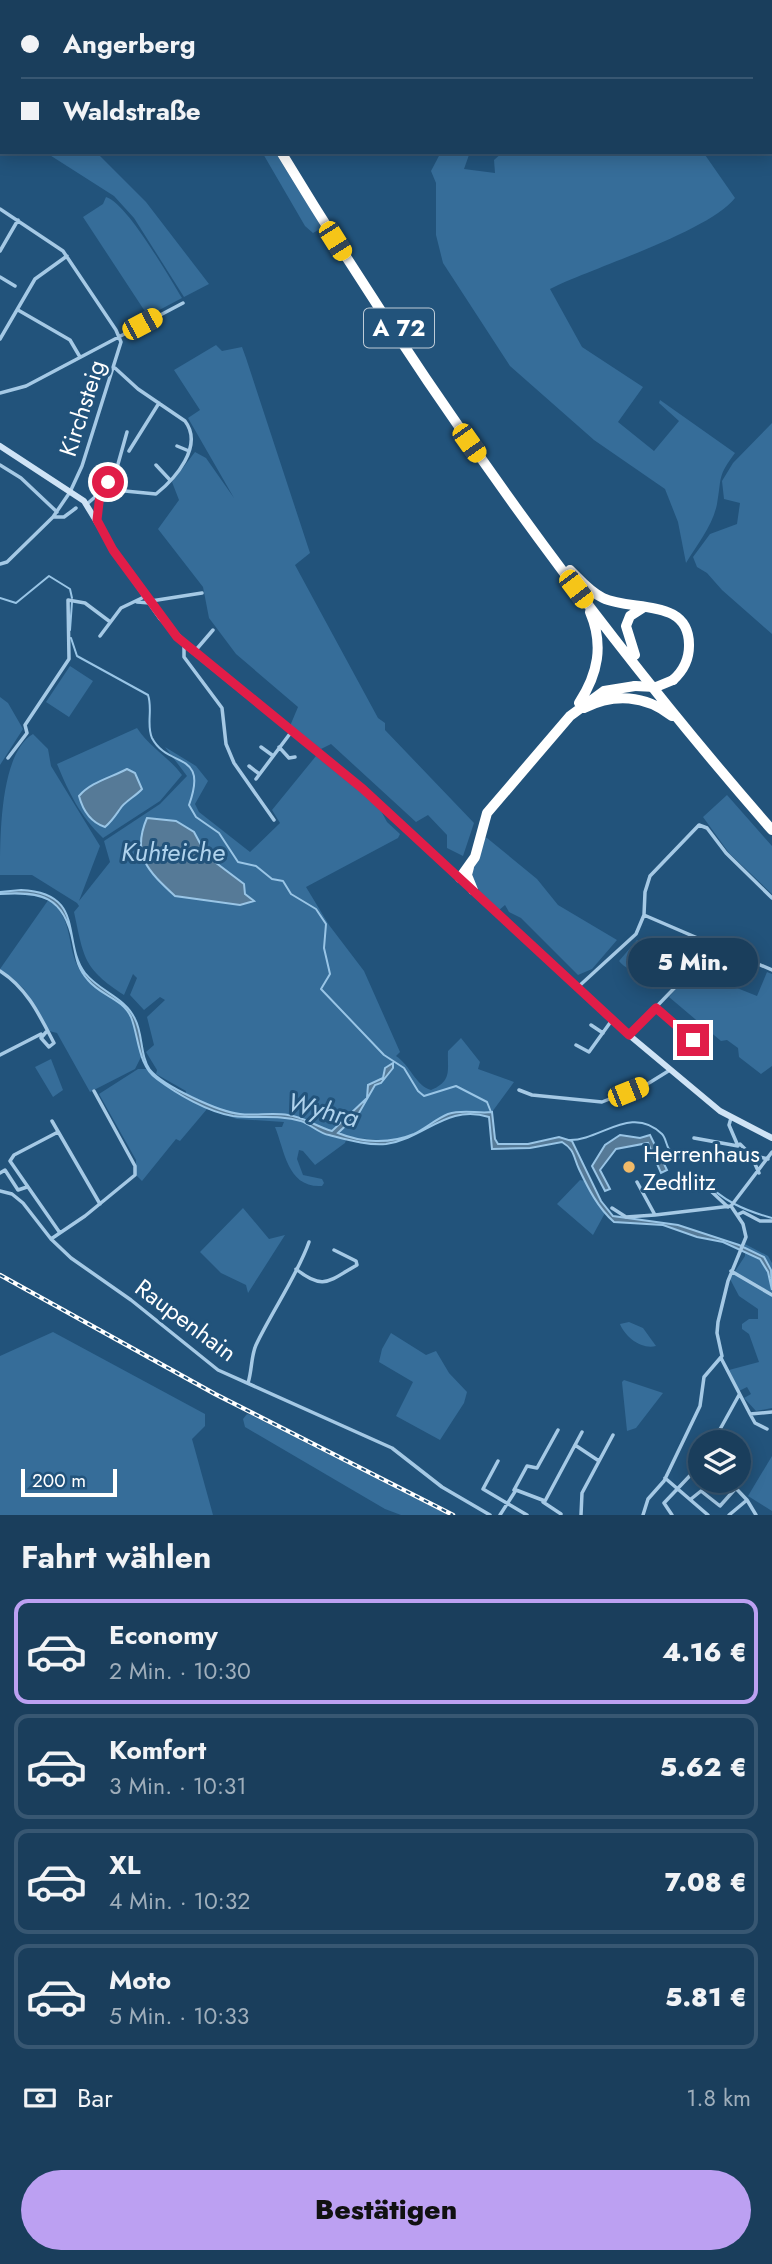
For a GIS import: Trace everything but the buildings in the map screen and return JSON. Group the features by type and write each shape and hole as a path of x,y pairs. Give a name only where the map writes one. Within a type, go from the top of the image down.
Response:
{"highway":[{"name":"A 72","path":"282,154 432,389 586,602 683,725 772,830"},
{"name":"A 72","path":"289,154 423,365 570,570 635,655 772,821"},
{"path":"570,570 603,599 670,612 687,631 689,656 673,680 656,687 635,686 604,691 570,716"},
{"path":"473,890 467,875 487,813 570,716 588,690 599,650 597,629 586,602"},
{"path":"635,655 626,635 626,623 635,611 650,606"},
{"path":"570,716 608,699 631,698 657,706 683,725"},
{"path":"460,878 469,867"}],"street":[{"path":"0,209 52,241 67,256 119,335"},
{"path":"0,251 19,220"},
{"path":"0,339 35,279 67,256"},
{"path":"0,277 15,286"},
{"path":"0,393 26,386 183,303"},
{"path":"18,310 70,340 79,357"},
{"name":"Kirchsteig","path":"55,514 71,489 115,368 119,335"},
{"path":"104,489 156,494 170,480 189,452 191,438 188,425 115,368"},
{"path":"130,451 159,403"},
{"path":"88,505 104,489 118,464 127,432"},
{"path":"0,446 71,489 88,505 113,550 148,601 194,653 363,789 612,1020 670,1070 731,1118 772,1138"},
{"path":"177,446 189,452"},
{"path":"0,465 21,478 55,514 64,517 76,509"},
{"path":"156,465 170,480"},
{"path":"97,520 100,494"},
{"path":"0,564 7,562 55,514"},
{"path":"100,636 121,608 137,602 202,593"},
{"path":"8,758 27,733 25,725 69,659 68,600 85,603 109,621"},
{"path":"194,653 212,630"},
{"path":"184,644 184,657 222,708 226,744 234,763 274,820"},
{"path":"248,766 257,776 292,731"},
{"path":"261,747 272,755"},
{"path":"278,747 289,758 295,757"},
{"path":"578,987 636,934 644,915 645,892 650,876 702,825 772,898"},
{"path":"644,915 772,970"},
{"path":"0,971 22,989 45,1032 0,1055"},
{"path":"629,1035 687,975"},
{"path":"656,1008 693,1040"},
{"path":"576,1045 589,1052 612,1020"},
{"path":"591,1025 603,1033"},
{"path":"519,1090 532,1095 602,1102 649,1083 670,1070"},
{"path":"51,1238 100,1204 131,1179 136,1170 94,1091"},
{"path":"731,1118 729,1125 740,1144 751,1155 759,1173"},
{"path":"52,1121 100,1204"},
{"path":"58,1132 14,1155 10,1161 60,1233"},
{"path":"694,1138 733,1146 740,1144"},
{"path":"612,1208 626,1217 731,1205 759,1173 772,1152"},
{"path":"751,1155 768,1159"},
{"path":"0,1173 5,1170 18,1190 27,1187"},
{"path":"643,1515 648,1499 665,1478 702,1401 704,1377 723,1352 718,1329 731,1271 744,1246 745,1233 731,1205 699,1180"},
{"path":"637,1182 655,1215"},
{"name":"Raupenhain","path":"0,1191 12,1194 23,1203 51,1238 77,1263 218,1370 403,1454 442,1487 490,1515"},
{"path":"737,1215 743,1212 760,1221 772,1221"},
{"name":"Raupenhain","path":"248,1383 255,1348 309,1242"},
{"path":"296,1269 317,1283 323,1283 357,1265 356,1261 334,1250"},
{"path":"731,1271 772,1295"},
{"path":"720,1359 755,1423 767,1429"},
{"path":"720,1430 739,1395"},
{"path":"750,1414 772,1412"},
{"path":"500,1515 527,1466 537,1468 558,1430"},
{"path":"543,1502 582,1433"},
{"path":"581,1515 582,1493 613,1435"},
{"path":"575,1445 599,1461"},
{"path":"498,1461 483,1489 527,1515"},
{"path":"672,1515 664,1506 688,1477"},
{"path":"665,1478 708,1515"},
{"path":"514,1492 518,1490 561,1514"},
{"path":"691,1499 698,1493"},
{"path":"705,1493 720,1506 732,1493"},
{"path":"741,1493 756,1515"},
{"path":"729,1515 747,1500"}],"shaded area":[{"path":"48,154 98,154 146,202 209,284 184,297 134,218 114,196"},
{"path":"263,154 276,154 322,228 313,233 305,226"},
{"path":"440,154 469,154 464,169 495,173 494,160 501,154 704,154 735,198 721,211 676,236 550,289 582,347 643,387 618,422 654,451 679,421 659,403 660,400 735,453 723,473 712,520 686,563 678,522 665,489 594,440 510,366 443,263 436,235 436,183 431,171"},
{"path":"106,197 115,202 136,226 182,298 148,316 83,217 103,204"},
{"path":"216,345 222,351 242,347 246,358 310,553 295,565 378,718 385,723 385,730 474,823 463,856 447,848 447,835 428,815 416,822 331,744 321,749 290,726 298,707 236,654 209,618 203,587 158,529 179,500 172,482 195,452 206,458 234,498 188,418 200,410 174,370"},
{"path":"772,423 772,634 722,590 707,573 697,567 693,557 710,534 737,524 740,503 724,499 722,481 733,463"},
{"path":"70,666 93,681 69,717 46,702"},
{"path":"0,697 8,703 23,729 0,765"},
{"path":"137,728 182,775 160,801 103,838 76,804 57,764"},
{"path":"33,734 48,749 51,766 100,846 79,901 110,862 104,841 160,804 187,776 165,747 196,766 208,781 195,804 199,812 250,852 280,823 272,810 316,756 379,807 387,822 400,834 398,838 306,887 329,925 364,971 400,1052 396,1056 421,1084 431,1090 446,1078 448,1051 461,1038 480,1062 478,1069 514,1082 492,1112 451,1113 414,1134 388,1141 347,1137 345,1143 315,1165 299,1150 297,1159 303,1175 322,1179 322,1186 310,1185 294,1175 275,1127 282,1127 284,1122 237,1119 207,1109 180,1141 176,1139 142,1181 136,1175 136,1160 99,1094 138,1069 147,1069 155,1078 185,1097 186,1091 156,1074 157,1070 146,1052 154,1045 147,1017 165,1000 160,997 144,1010 130,995 137,978 133,974 124,995 100,977 87,961 83,951 74,912 79,906 77,903 32,875 0,875 2,818 8,777 22,744"},
{"path":"727,795 772,846 772,894 729,853 703,817"},
{"path":"482,837 487,838 537,879 558,905 617,940 592,969 578,975 521,918 509,912 505,905 498,911 480,892 473,878 473,870"},
{"path":"49,899 62,915 74,958 82,973 129,1012 142,1055 135,1069 90,1092 57,1033 49,1031 24,989 0,969"},
{"path":"637,940 672,962 669,966 676,976 674,980 658,985 641,972 626,967 619,961"},
{"path":"692,970 757,996 767,972 772,974 772,1066 761,1074 739,1057 738,1048 727,1040 721,1041 669,997"},
{"path":"51,1059 63,1090 53,1097 35,1067"},
{"path":"580,1180 585,1181 605,1213 593,1235 557,1204"},
{"path":"243,1208 269,1239 285,1235 248,1293 246,1285 221,1273 200,1252"},
{"path":"745,1244 768,1256 772,1263 772,1408 756,1411 744,1398 751,1394 747,1387 739,1391 729,1370 759,1362 749,1334 742,1329 742,1324 749,1319 758,1319 758,1309 739,1296 730,1279 745,1256"},
{"path":"629,1322 643,1328 656,1346 645,1346 630,1338 620,1324"},
{"path":"53,1332 205,1414 205,1426 192,1439 213,1515 0,1515 0,1356"},
{"path":"391,1333 426,1355 436,1351 449,1373 467,1392 464,1403 440,1440 396,1416 413,1382 379,1362 382,1349"},
{"path":"624,1380 663,1393 636,1428 627,1431 622,1382"},
{"path":"247,1414 448,1515 401,1515 385,1509 245,1427 243,1419"},
{"path":"772,1456 772,1511 748,1496"}],"water":[{"path":"127,769 135,773 142,789 124,804 105,827 100,825 88,815 79,796 95,784"},
{"name":"Kuhteiche","path":"147,818 176,821 194,832 207,856 244,884 245,894 254,901 240,905 175,896 145,862 141,842"},
{"path":"21,890 42,893 64,909 69,921 78,961 85,973 131,1011 138,1025 150,1070 179,1090 231,1112 288,1115 332,1131 367,1098 368,1085 383,1078 385,1068 393,1063 393,1068 381,1083 375,1085 359,1113 338,1133 366,1140 386,1141 414,1134 448,1114 492,1112 498,1144 528,1144 559,1137 572,1141 601,1201 613,1216 678,1225 739,1245 764,1257 771,1270 772,1290 768,1272 760,1259 723,1242 697,1237 663,1225 614,1222 594,1197 572,1151 562,1142 530,1148 492,1149 489,1117 460,1115 400,1141 372,1144 326,1134 292,1119 233,1116 193,1102 165,1085 146,1067 131,1017 122,1005 84,976 76,957 69,927 57,906 39,896 0,894"},
{"path":"620,1135 640,1138 650,1135 667,1170 661,1173 648,1143 616,1149 600,1170 610,1189 605,1191 592,1166 605,1145"}],"waterway":[{"path":"0,598 16,603 49,576 70,589 72,598"},
{"path":"70,630 72,602"},
{"path":"71,638 77,656 148,695 152,738 159,748 184,762 194,776 189,805 196,817 219,833 238,862 256,866 272,879 283,881 291,894 316,909 326,924 324,948 330,974 321,989 384,1055 404,1068 424,1096 456,1086 487,1102 491,1112"},
{"path":"569,1140 639,1122 662,1134 669,1149 686,1162"},
{"path":"702,1179 734,1204 772,1218"}],"railway":[{"path":"0,1275 215,1394 453,1515"}],"place":[{"name":"Herrenhaus Zedtlitz","path":"629,1167"}],"route":[{"path":"108,482 100,494 97,520 113,550 152,606 184,644 363,789 629,1035 656,1008 693,1040"}],"water label":[{"name":"Wyhra","path":"323,1110"}]}
